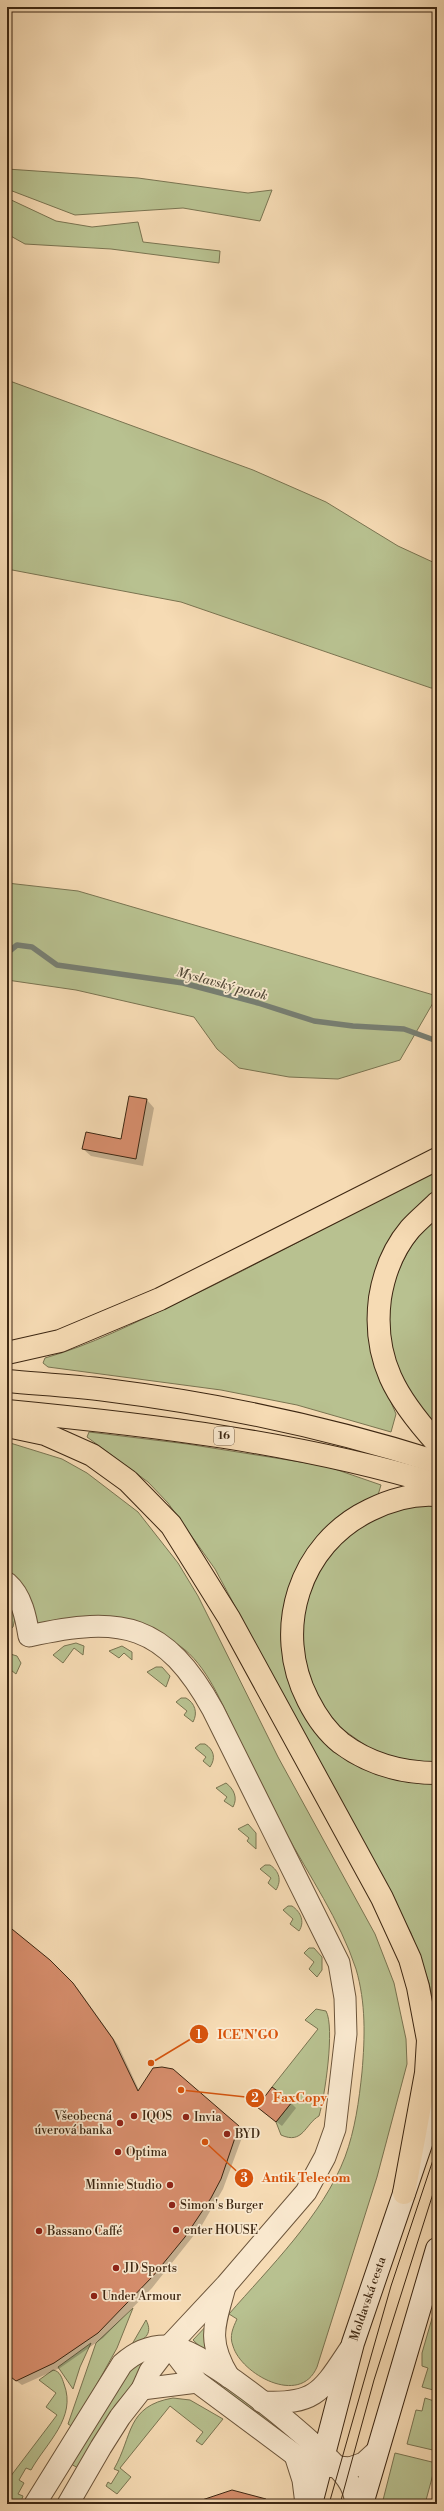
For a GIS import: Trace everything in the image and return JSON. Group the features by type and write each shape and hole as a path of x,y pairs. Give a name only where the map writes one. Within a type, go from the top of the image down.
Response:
{"highway":[{"path":"7,1353 60,1341 160,1299 437,1159"},
{"path":"437,1203 411,1228 398,1246 389,1265 382,1285 378,1334 386,1365 395,1387 414,1416 437,1443"},
{"name":"16","path":"7,1381 108,1390 214,1407 357,1439 437,1462"},
{"name":"16","path":"7,1411 138,1424 232,1438 335,1458 437,1484"},
{"path":"7,1426 45,1434 92,1455 128,1481 171,1525 229,1618 382,1898 410,1959 418,1987 428,2040 426,2073 404,2193"},
{"path":"437,1495 411,1495 391,1500 364,1513 331,1537 318,1553 301,1586 292,1617 291,1632 294,1665 303,1691 323,1725 340,1742 371,1762 410,1772 437,1773"}],"street":[{"path":"7,1583 12,1588 20,1602 29,1636 62,1628 86,1626 124,1627 149,1637 178,1658 196,1680 213,1710 339,1963 345,1998 346,2034 342,2080 331,2143 306,2192 226,2285 169,2346 150,2371 142,2389 120,2416 68,2504"},
{"name":"Moldavská cesta","path":"310,2504 328,2462 353,2343 437,2097"},
{"path":"362,2504 402,2361 437,2249"},
{"path":"402,2361 437,2278"},
{"path":"226,2285 214,2338 217,2357 230,2377"},
{"path":"262,2402 302,2401 319,2391 353,2343"},
{"path":"169,2346 198,2382 295,2455 350,2468 360,2465 377,2451"},
{"path":"35,2504 122,2364 134,2354 145,2349 169,2346 199,2358 230,2377 304,2434 328,2462 350,2484 356,2504"},
{"path":"142,2389 198,2382"},
{"path":"295,2455 303,2480 306,2504"}],"green space":[{"path":"7,169 138,178 248,193 272,190 260,221 183,208 75,215 7,189"},
{"path":"7,198 56,221 92,227 138,222 143,242 220,251 219,263 111,249 25,244 7,234"},
{"path":"7,380 253,470 326,502 398,546 437,564 437,688 431,688 181,602 7,569"},
{"path":"7,883 78,891 437,996 400,1060 338,1079 289,1077 239,1068 217,1049 194,1017 76,990 7,980"},
{"path":"437,1171 437,1191 413,1212 388,1246 384,1386 396,1414 391,1432 297,1405 221,1390 48,1367 43,1363 45,1358 79,1347 112,1333 210,1287"},
{"path":"437,1217 437,1429 412,1398 398,1370 391,1347 389,1323 390,1300 396,1277 406,1255 420,1235"},
{"path":"89,1432 187,1444 326,1466 381,1485 378,1495 293,1583 310,1724 437,1782 437,2024 429,1983 411,1933 215,1569 168,1503 148,1482 87,1437"},
{"path":"7,1442 62,1459 87,1473 138,1512 178,1563 198,1596 278,1757 375,1934 394,1983 406,2039 407,2064 377,2177 317,2367 309,2379 298,2385 285,2385 272,2382 247,2367 238,2357 233,2346 231,2335 237,2319 229,2314 294,2240 309,2220 335,2179 345,2157 356,2115 363,2059 363,2007 356,1969 342,1933 324,1898 285,1831 213,1686 206,1674 190,1654 162,1634 128,1620 94,1616 57,1620 37,1625 17,1581 7,1573"},
{"path":"420,1503 437,1503 437,1765 379,1755 338,1726 317,1697 301,1650 302,1612 323,1561 363,1522"},
{"path":"7,1594 16,1614 13,1627 7,1632"},
{"path":"76,1643 84,1646 83,1655 74,1648 63,1663 53,1655 64,1646"},
{"path":"122,1646 132,1652 132,1660 124,1653 119,1658 109,1651"},
{"path":"7,1653 17,1656 21,1663 16,1674 7,1667"},
{"path":"156,1667 162,1667 170,1676 166,1687 147,1672"},
{"path":"181,1698 186,1698 189,1700 195,1708 195,1719 193,1722 184,1715 187,1711 176,1702"},
{"path":"200,1744 205,1744 213,1754 213,1760 210,1767 203,1761 206,1757 195,1748"},
{"path":"226,1783 231,1788 235,1797 233,1807 224,1801 227,1797 216,1788"},
{"path":"248,1824 256,1833 256,1849 247,1841 249,1838 238,1829"},
{"path":"265,1865 270,1865 276,1870 279,1876 279,1883 276,1890 268,1883 271,1878 260,1869"},
{"path":"288,1906 292,1906 300,1914 302,1924 299,1931 290,1924 293,1919 283,1910"},
{"path":"309,1948 314,1948 322,1957 322,1970 317,1977 309,1969 314,1962 304,1953"},
{"path":"316,2009 326,2011 329,2019 330,2031 326,2078 319,2116 299,2135 288,2137 281,2135 276,2122 292,2102 272,2087 318,2029 305,2020"},
{"path":"437,2301 437,2391 422,2387 428,2368 422,2366 422,2353"},
{"path":"133,2308 117,2348 73,2427 68,2424 96,2343"},
{"path":"146,2320 149,2330 148,2333 140,2342 131,2346"},
{"path":"209,2323 210,2356 193,2340"},
{"path":"91,2343 80,2367 73,2389 58,2367"},
{"path":"147,2356 141,2375 115,2405 78,2468 71,2464 123,2377"},
{"path":"197,2364 293,2435 291,2439 202,2374"},
{"path":"53,2370 59,2373 67,2396 63,2419 58,2430 31,2470 26,2468 19,2480 24,2483 18,2494 23,2496 20,2504 7,2504 7,2481 57,2415 46,2407 56,2393 39,2380"},
{"path":"173,2398 190,2400 223,2419 202,2445 196,2441 203,2432 170,2406 120,2468 131,2477 117,2494 106,2486 108,2482 111,2484 119,2471 114,2469 133,2424 139,2415 147,2408 158,2402"},
{"path":"425,2398 437,2402 437,2451 407,2444 416,2410 422,2411"},
{"path":"395,2453 436,2463 425,2504 382,2504"}],"building":[{"path":"129,1096 147,1099 136,1159 82,1149 86,1132 121,1139"},
{"name":"Optima","path":"7,1925 50,1960 73,1983 113,2039 138,2091 153,2068 162,2067 173,2069 239,2126 221,2179 211,2198 185,2237 153,2276 98,2333 54,2363 16,2381 7,2374"},
{"path":"272,2087 292,2102 276,2122 257,2107"},
{"path":"232,2490 266,2499 265,2504 199,2504 199,2501"}],"waterway":[{"name":"Myslavský potok","path":"7,953 17,945 32,947 57,965 183,983 258,1003 314,1021 353,1026 404,1029 437,1041"}],"tram line":[{"path":"329,2504 391,2286 437,2148"},
{"path":"340,2504 374,2380 437,2181"}],"place":[{"name":"ICE'N'GO","path":"151,2063"},
{"name":"FaxCopy","path":"181,2090"},
{"name":"IQOS","path":"134,2116"},
{"name":"Invia","path":"186,2117"},
{"name":"Všeobecná úverová banka","path":"120,2123"},
{"name":"BYD","path":"227,2134"},
{"name":"Antik Telecom","path":"205,2142"},
{"name":"Optima","path":"118,2152"},
{"name":"Minnie Studio","path":"170,2185"},
{"name":"Simon's Burger","path":"172,2205"},
{"name":"enter HOUSE","path":"176,2230"},
{"name":"Bassano Caffé","path":"39,2231"},
{"name":"JD Sports","path":"116,2268"},
{"name":"Under Armour","path":"94,2296"}]}
